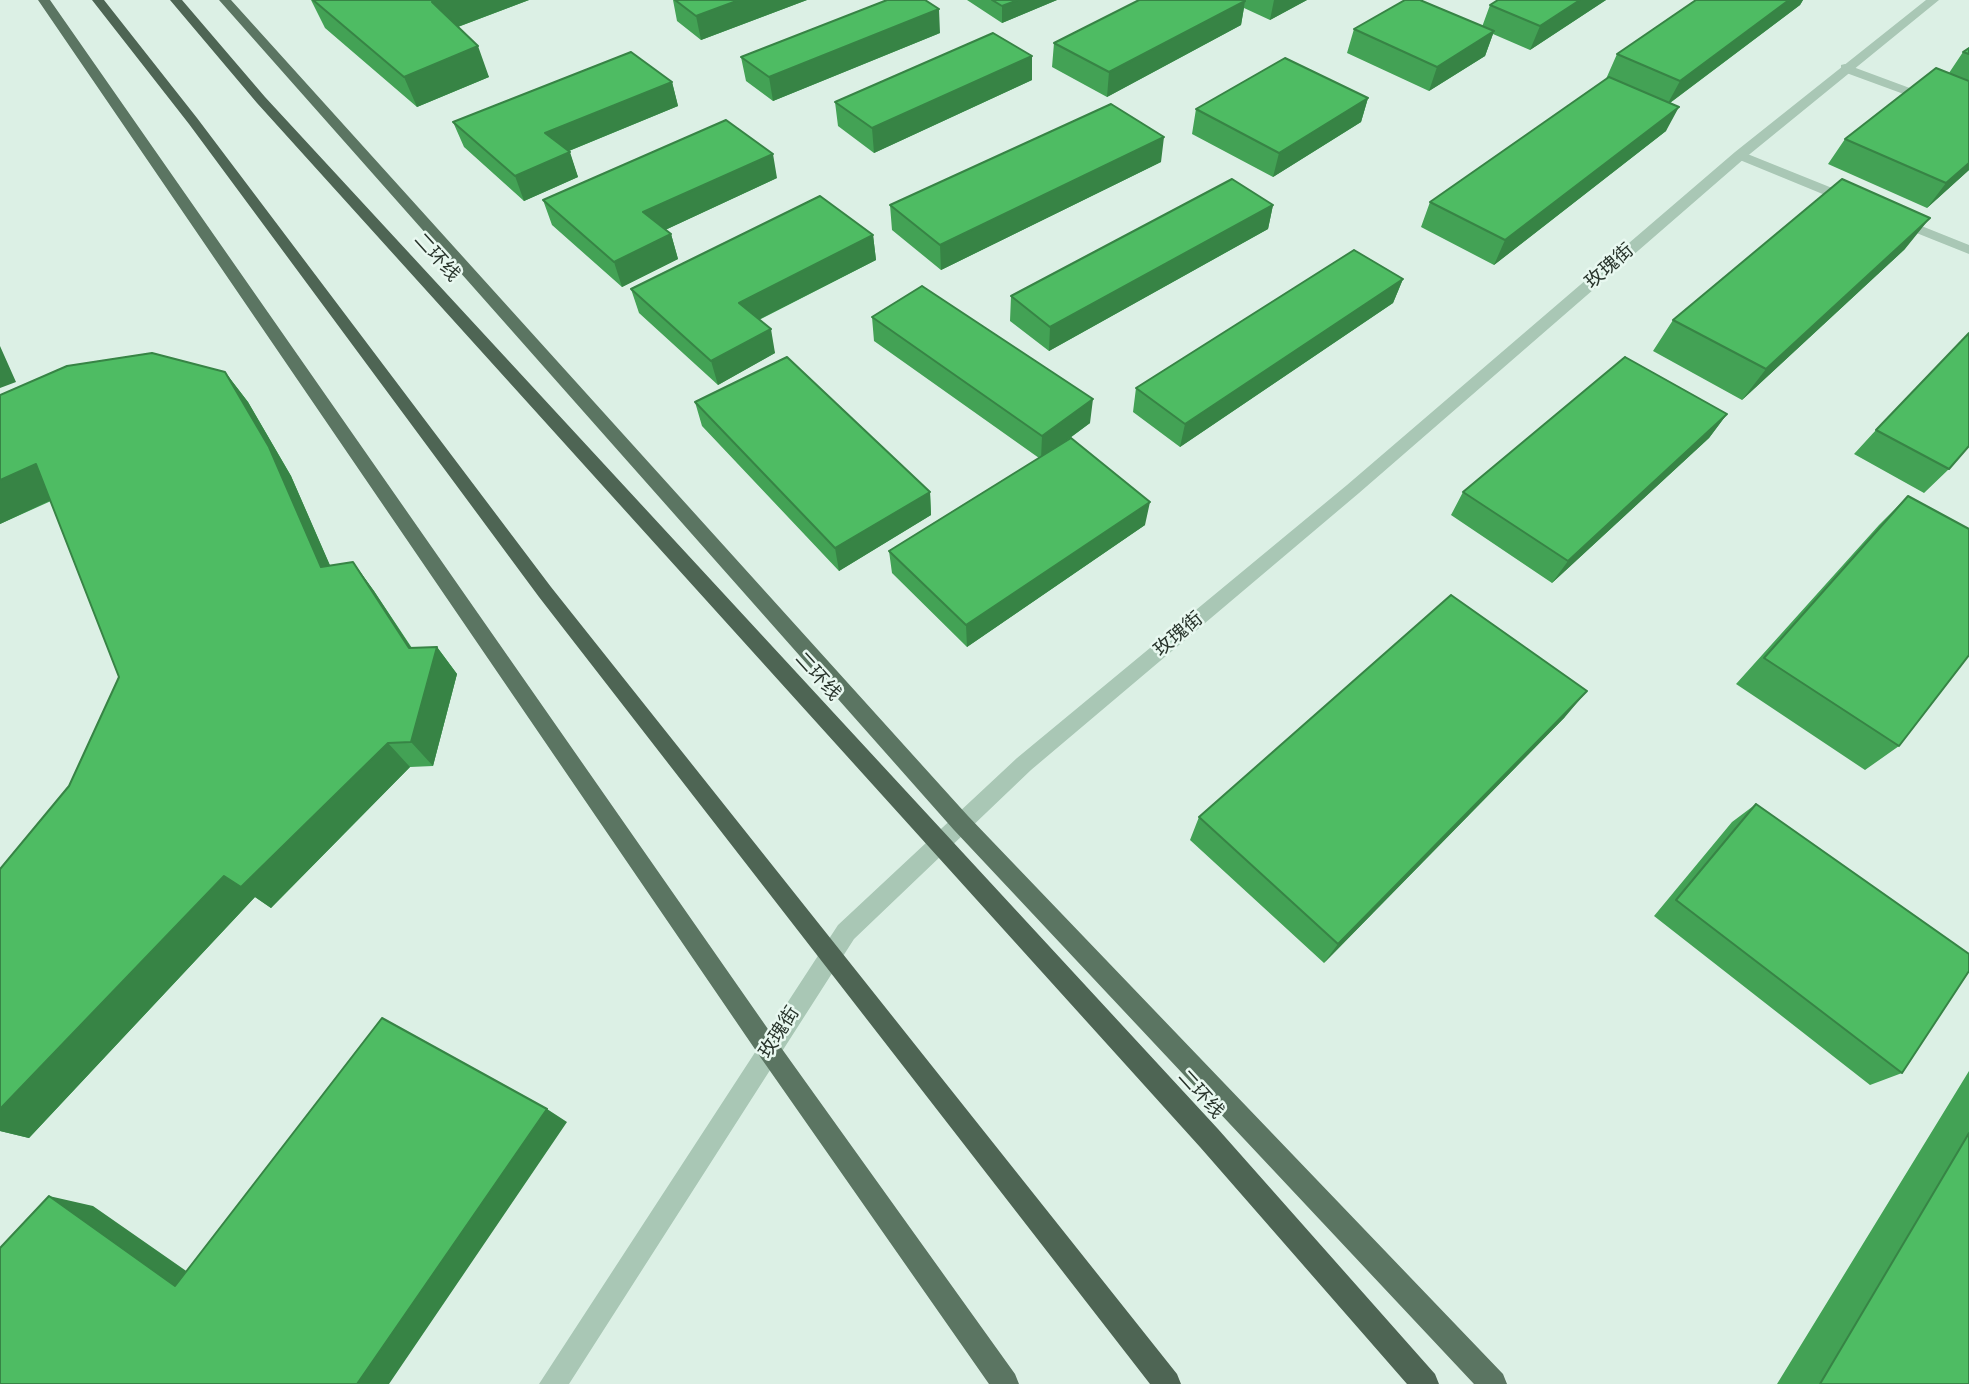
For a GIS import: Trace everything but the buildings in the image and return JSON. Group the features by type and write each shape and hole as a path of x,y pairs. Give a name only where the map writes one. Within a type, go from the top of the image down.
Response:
{"highway":[{"path":"98,0 193,121 545,592 1167,1384"},
{"name":"二环线","path":"176,0 261,100 1209,1138 1425,1384"}],"main road":[{"path":"44,0 769,1050 1005,1384"},
{"path":"225,0 961,823 1493,1384"}],"street":[{"name":"玫瑰街","path":"552,1384 846,932 1024,764 1353,489 1740,155 1933,0"},
{"path":"1845,68 1969,114"},
{"path":"1740,155 1969,250"}]}
